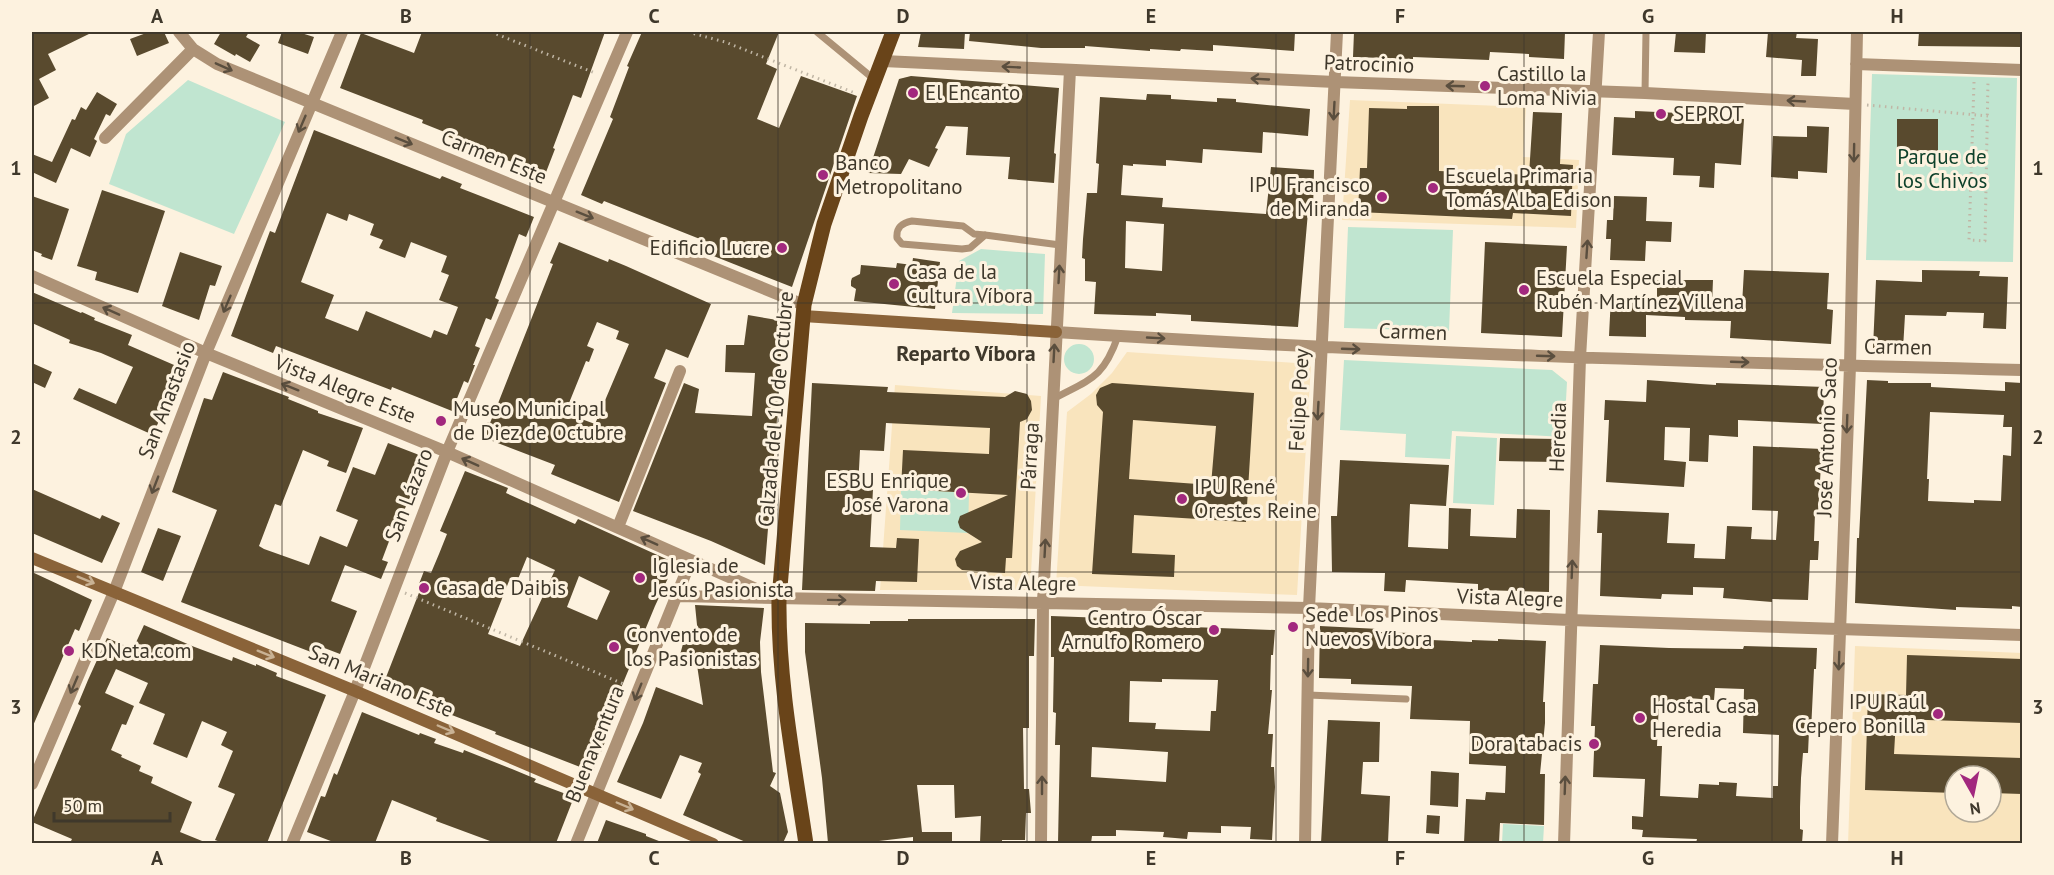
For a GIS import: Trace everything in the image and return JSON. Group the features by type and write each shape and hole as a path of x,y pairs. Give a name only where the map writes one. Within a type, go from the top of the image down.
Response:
{"main road":[{"name":"Calzada del 10 de Octubre","path":"806,843 784,699 779,625 779,599 803,310 818,245 874,80 894,32"}],"street":[{"name":"Carmen Este","path":"179,32 194,49 217,64 554,202 803,310"},
{"name":"San Anastasio","path":"32,784 114,592 206,353 342,32"},
{"name":"San Lázaro","path":"292,843 356,691 447,452 627,32"},
{"name":"Felipe Poey","path":"1305,843 1309,608 1337,32"},
{"name":"Heredia","path":"1564,843 1580,358 1599,32"},
{"name":"José Antonio Saco","path":"1832,843 1850,366 1857,32"},
{"path":"105,138 194,49"},
{"name":"Patrocinio","path":"883,61 1855,104"},
{"path":"1856,64 2022,70"},
{"name":"Párraga","path":"1041,843 1043,603 1070,70"},
{"name":"Vista Alegre Este","path":"32,276 206,353 447,452 779,599"},
{"name":"Carmen","path":"803,310 1056,332 1321,348 1580,358 2022,370"},
{"path":"618,526 680,371"},
{"name":"San Mariano Este","path":"32,558 356,691 713,843"},
{"name":"Buenaventura","path":"576,843 691,560"},
{"path":"676,596 779,599"},
{"name":"Vista Alegre","path":"779,599 1309,608 1570,620 2022,635"}],"lane":[{"path":"817,32 874,80"},
{"path":"1645,93 1646,32"},
{"path":"985,235 970,248 962,249 902,244 897,238 897,232 899,227 912,221 963,226 974,234 985,235 1060,245"},
{"path":"1053,399 1098,375 1106,364 1118,336"},
{"path":"1308,695 1406,699"}],"path":[{"path":"491,32 608,78"},
{"path":"688,32 725,42 868,98"},
{"path":"1974,68 1969,240 1985,241 1988,69"},
{"path":"1855,104 1988,116"},
{"path":"394,589 639,690"}],"shaded area":[{"name":"Escuela Primaria Tomás Alba Edison","path":"1350,100 1526,107 1523,157 1579,160 1576,228 1342,220"},
{"name":"IPU René Orestes Reine","path":"1127,352 1311,364 1297,595 1056,585 1067,412 1091,394 1112,373"},
{"name":"ESBU Enrique José Varona","path":"895,385 1041,396 1030,590 880,590"},
{"name":"IPU Raúl Cepero Bonilla","path":"1855,646 2022,653 2022,843 1848,844"}],"green space":[{"name":"Parque de los Chivos","path":"1872,74 2017,78 2013,262 1866,260"},
{"path":"188,80 285,122 234,234 109,184 126,134"},
{"path":"1348,227 1453,230 1449,331 1344,328"},
{"path":"981,249 1045,254 1043,314 952,313 959,261"},
{"path":"1079,344 1090,348 1094,359 1090,370 1079,374 1068,370 1064,359 1068,348"},
{"path":"1344,360 1552,370 1567,382 1564,437 1452,431 1450,459 1405,457 1406,434 1340,430"},
{"path":"1456,436 1497,438 1494,505 1453,503"},
{"path":"901,489 969,493 968,533 900,530"},
{"path":"1503,824 1544,826 1543,843 1502,843"}],"building":[{"path":"32,32 93,32 48,54 56,70 39,79 49,98 32,107"},
{"path":"149,32 164,32 169,43 137,56 130,39"},
{"path":"221,32 249,32 246,37 260,45 250,62 214,44"},
{"path":"282,32 298,32 314,37 308,54 278,43"},
{"path":"422,32 605,32 581,98 573,95 543,180 515,169 517,164 495,154 446,136 447,133 422,123 423,120 340,88 361,33 414,53"},
{"path":"642,32 779,32 766,64 777,69 757,119 779,128 801,76 857,96 792,287 706,253 710,243 604,201 602,204 581,195 613,119 610,117 629,67 627,66"},
{"path":"921,32 965,32 964,49 918,47"},
{"path":"970,32 1295,32 1294,51 1213,45 1213,51 1150,49 1150,51 1085,46 1085,48 1041,48 969,41"},
{"path":"1354,32 1565,32 1564,59 1490,52 1489,60 1353,57"},
{"path":"1676,32 1706,32 1705,53 1674,52"},
{"path":"1768,32 1797,32 1796,38 1818,39 1816,76 1801,76 1802,60 1766,57"},
{"path":"1919,32 2022,32 2022,47 1918,46"},
{"path":"911,76 1059,88 1054,183 1008,179 1010,157 966,155 968,127 946,126 929,167 909,159 901,174 868,173 899,79"},
{"path":"97,92 117,104 110,116 106,114 94,139 97,141 90,157 71,148 56,183 32,172 32,154 52,162 72,119 75,120 81,107 86,110"},
{"path":"1147,94 1171,95 1171,99 1217,102 1217,98 1236,99 1236,102 1310,109 1308,136 1263,132 1262,153 1203,149 1202,163 1166,160 1166,166 1123,165 1121,195 1163,198 1162,207 1266,214 1271,167 1314,170 1313,212 1308,212 1298,327 1191,321 1191,315 1094,314 1096,282 1085,281 1085,259 1082,258 1087,193 1097,193 1099,164 1096,163 1100,97 1146,100","holes":["1126,221 1164,224 1162,271 1125,268"]},
{"path":"1407,106 1439,106 1439,171 1529,175 1533,112 1562,113 1560,164 1573,165 1571,216 1513,213 1512,219 1358,212 1360,168 1367,168 1369,108 1407,109"},
{"path":"1635,111 1717,113 1717,118 1744,119 1741,165 1715,163 1714,188 1699,187 1700,176 1673,175 1674,158 1612,155 1614,117 1635,118"},
{"path":"1897,119 1938,119 1938,161 1897,160"},
{"path":"1807,126 1829,127 1827,173 1798,171 1798,179 1771,177 1773,136 1807,137"},
{"path":"314,130 440,179 442,176 462,184 460,188 534,217 526,237 519,234 495,298 499,300 491,320 486,318 475,346 480,348 473,365 475,365 468,383 464,381 452,411 276,346 273,353 231,336 270,231 275,233","holes":["327,213 347,221 349,214 374,224 370,235 383,240 379,248 405,258 411,242 447,256 441,272 449,275 439,300 458,307 447,335 434,330 431,338 366,311 358,331 325,318 334,295 301,282"]},
{"path":"102,190 165,211 138,293 95,280 97,272 77,266"},
{"path":"32,196 69,209 52,260 32,250"},
{"path":"1614,196 1647,197 1646,221 1672,222 1671,242 1646,241 1645,261 1610,260 1611,239 1606,239 1607,220 1613,220"},
{"path":"559,242 608,262 609,259 711,304 688,358 666,349 654,378 666,383 619,502 551,474 555,465 482,437 487,422 490,423 497,406 553,264 550,263","holes":["597,322 619,331 616,339 629,344 595,424 565,413 586,361 589,362 594,349 587,346"]},
{"name":"Escuela Especial Rubén Martínez Villena","path":"1485,242 1567,246 1562,337 1481,333"},
{"path":"180,252 222,266 215,286 210,285 199,320 162,306"},
{"name":"Casa de la Cultura Víbora","path":"913,258 940,262 935,309 854,301 856,289 851,286 851,281 860,274 861,265 896,268 897,263 912,265"},
{"path":"1744,270 1829,273 1827,309 1833,310 1831,344 1730,338 1731,321 1685,320 1685,317 1646,315 1646,337 1609,336 1611,296 1657,298 1657,280 1713,280 1712,304 1742,305"},
{"path":"1922,270 1980,271 1979,276 2008,277 2006,329 1983,328 1984,313 1947,312 1946,316 1905,315 1903,349 1873,348 1876,280 1922,282"},
{"path":"32,292 132,335 128,345 181,368 153,435 73,399 79,388 116,404 133,367 101,353 69,343 70,340 32,323"},
{"path":"748,315 783,321 765,565 633,511 684,383 699,389 695,413 752,416 755,373 725,372 726,345 744,345"},
{"path":"32,363 52,372 45,388 32,382"},
{"path":"223,372 289,397 288,399 318,411 318,413 363,428 346,473 327,466 329,461 303,450 281,506 275,504 259,546 264,549 309,565 320,536 347,547 358,520 336,511 353,467 375,475 388,443 427,458 403,513 400,512 382,560 388,562 381,579 345,565 331,601 357,611 340,654 314,644 311,652 181,602 217,510 172,492 204,398 212,400"},
{"path":"1647,380 1716,385 1716,383 1824,387 1823,424 1738,420 1738,437 1709,435 1708,462 1689,461 1690,428 1665,427 1664,460 1686,462 1684,487 1606,482 1609,420 1604,420 1605,400 1646,402"},
{"path":"1867,380 1888,381 1888,383 1931,383 1931,387 2005,391 2005,382 2022,383 2022,607 2012,606 2012,609 1956,607 1956,610 1855,603 1857,538 1859,538","holes":["1930,412 2004,415 2003,427 2012,427 2011,456 2003,455 2001,501 1974,500 1974,503 1928,501"]},
{"path":"812,383 888,387 887,392 1005,397 1015,391 1027,394 1032,410 1027,419 1020,422 1012,558 1006,558 1005,573 962,570 957,566 955,559 960,551 982,542 960,528 958,522 960,516 1008,495 901,489 903,450 989,454 990,428 886,423 884,451 860,450 858,488 873,489 870,547 896,548 897,538 919,539 917,582 876,581 875,591 802,590"},
{"path":"1112,383 1254,393 1246,522 1134,515 1132,553 1175,555 1174,577 1092,574 1103,412 1097,405 1096,395 1100,388","holes":["1133,420 1216,426 1211,485 1129,479"]},
{"path":"1500,438 1558,439 1558,462 1499,461"},
{"path":"1753,446 1822,449 1818,513 1815,513 1814,541 1819,541 1818,560 1810,560 1808,600 1772,599 1772,602 1723,598 1724,588 1693,587 1693,595 1662,594 1661,599 1600,596 1602,533 1597,533 1598,510 1669,513 1667,543 1695,544 1694,558 1725,559 1727,526 1752,527 1751,539 1776,540 1778,511 1752,510"},
{"path":"1340,460 1449,465 1446,506 1410,504 1408,547 1448,549 1449,508 1471,509 1470,536 1516,538 1517,509 1550,510 1549,592 1478,590 1478,584 1406,580 1405,592 1384,591 1385,573 1332,572 1331,516 1337,516"},
{"path":"465,471 508,488 506,493 575,524 578,519 675,563 621,688 626,689 593,772 495,734 496,732 383,685 422,585 419,584 424,571 431,573 447,534 440,531","holes":["527,557 555,570 520,646 488,634 509,581 516,584","579,576 610,591 597,620 567,607"]},
{"path":"32,489 100,519 102,515 120,523 102,563 32,533"},
{"path":"158,528 181,536 163,581 141,572"},
{"path":"32,572 92,600 79,631 75,629 32,728"},
{"path":"695,605 764,608 760,642 761,672 773,772 776,773 770,786 780,793 788,832 783,843 748,843 683,815 701,774 698,772 702,763 680,755 661,799 617,782 656,687 703,705 697,665 678,662 686,633 698,635"},
{"path":"1051,616 1105,618 1105,623 1275,630 1273,655 1271,655 1270,690 1272,690 1268,734 1273,734 1271,767 1274,767 1275,787 1272,840 1250,839 1251,827 1221,826 1221,833 1188,832 1187,839 1163,837 1164,832 1116,830 1116,836 1092,836 1091,843 1058,843 1060,745 1055,745 1054,657 1051,657","holes":["1162,679 1218,680 1216,711 1211,711 1210,731 1155,729 1156,723 1129,722 1130,681 1162,682","1092,747 1168,752 1166,782 1091,777"]},
{"path":"908,619 1035,619 1034,656 1029,656 1029,728 1023,728 1024,789 1029,789 1031,813 1026,813 1025,840 980,843 981,816 955,818 954,785 917,785 922,832 952,832 952,843 913,843 913,837 879,841 879,843 828,843 822,778 805,652 805,623 870,624 870,621 908,621"},
{"path":"144,625 232,661 233,657 256,666 256,664 277,673 276,676 326,695 267,843 223,843 215,840 235,794 218,787 233,751 221,745 227,732 202,721 187,758 153,744 165,714 139,703 148,683 116,669 105,693 134,706 126,725 122,724 111,750 141,766 139,771 153,777 151,783 192,802 180,832 207,843 70,843 72,839 32,822 81,706 78,704 107,638 133,649"},
{"path":"1320,626 1379,629 1378,632 1410,633 1410,637 1432,638 1432,640 1546,641 1543,702 1545,702 1545,723 1540,774 1545,774 1544,825 1500,823 1499,843 1464,843 1466,799 1485,800 1486,792 1505,793 1506,766 1469,764 1470,721 1410,719 1412,686 1351,684 1351,679 1319,678"},
{"path":"1600,645 1669,648 1743,649 1744,646 1817,648 1811,731 1809,731 1808,753 1803,753 1801,778 1802,843 1696,843 1697,839 1642,837 1643,830 1632,829 1632,816 1643,817 1645,779 1593,777 1595,726 1591,726 1593,684 1598,684","holes":["1715,688 1744,689 1743,733 1779,735 1778,786 1773,786 1773,798 1736,796 1737,783 1719,782 1719,785 1699,784 1698,798 1660,796 1662,746 1657,746 1659,701 1688,703 1688,698 1714,700"]},
{"path":"1907,655 2022,659 2022,723 1896,719 1894,754 2022,758 2022,794 2003,793 2003,764 1943,764 1943,793 1865,790 1868,694 1906,695"},
{"path":"362,712 419,735 420,733 436,739 434,743 463,753 464,750 512,769 536,779 534,782 574,797 556,843 489,843 490,841 436,821 437,818 392,800 375,843 336,843 307,832 321,796 325,797 334,773 337,775"},
{"path":"1328,720 1380,722 1379,762 1363,762 1361,794 1390,796 1388,843 1321,843"},
{"path":"1431,771 1459,773 1458,807 1430,805"},
{"path":"1427,815 1440,816 1439,834 1426,833"},
{"path":"606,820 646,834 664,843 597,843"}],"place":[{"name":"Castillo la Loma Nivia","path":"1485,86"},
{"name":"El Encanto","path":"913,93"},
{"name":"SEPROT","path":"1661,114"},
{"name":"Banco Metropolitano","path":"823,175"},
{"name":"Escuela Primaria Tomás Alba Edison","path":"1433,188"},
{"name":"IPU Francisco de Miranda","path":"1382,197"},
{"name":"Edificio Lucre","path":"782,248"},
{"name":"Casa de la Cultura Víbora","path":"894,284"},
{"name":"Escuela Especial Rubén Martínez Villena","path":"1524,290"},
{"name":"Museo Municipal de Diez de Octubre","path":"441,421"},
{"name":"ESBU Enrique José Varona","path":"961,493"},
{"name":"IPU René Orestes Reine","path":"1182,499"},
{"name":"Iglesia de Jesús Pasionista","path":"640,578"},
{"name":"Casa de Daibis","path":"424,588"},
{"name":"Sede Los Pinos Nuevos Víbora","path":"1293,627"},
{"name":"Centro Óscar Arnulfo Romero","path":"1214,630"},
{"name":"Convento de los Pasionistas","path":"614,647"},
{"name":"KDNeta.com","path":"69,651"},
{"name":"IPU Raúl Cepero Bonilla","path":"1938,714"},
{"name":"Hostal Casa Heredia","path":"1640,718"},
{"name":"Dora tabacis","path":"1594,744"}],"district":[{"name":"Reparto Víbora","path":"966,353"}]}
